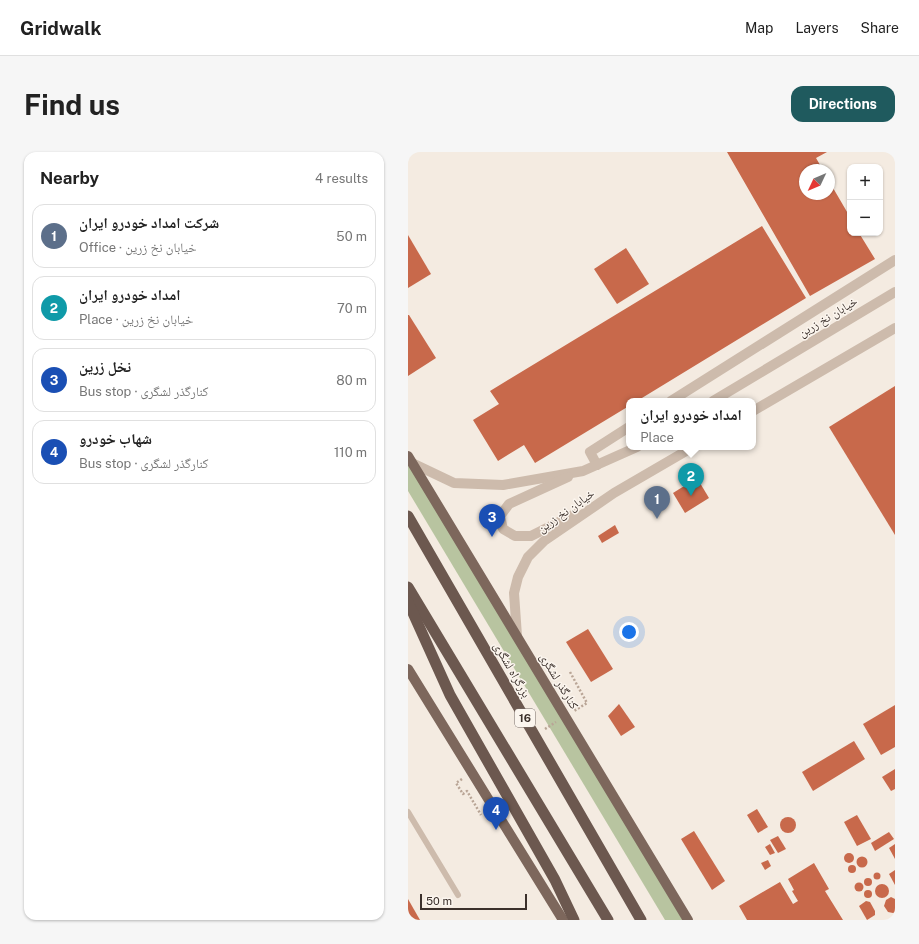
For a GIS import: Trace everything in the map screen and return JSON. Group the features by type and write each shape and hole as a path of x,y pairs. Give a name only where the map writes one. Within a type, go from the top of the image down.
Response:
{"highway":[{"name":"بزرگراه لشگری","path":"408,516 641,920"},
{"path":"408,587 608,920"},
{"path":"408,602 450,695 556,880 574,920"}],"main road":[{"name":"کنارگذر لشگری","path":"410,460 688,920"},
{"path":"408,669 563,920"}],"street":[{"path":"676,398 895,260"},
{"name":"خیابان نخ زرین","path":"719,398 895,292"},
{"path":"756,409 895,328"},
{"path":"597,465 590,452 626,429"},
{"name":"خیابان نخ زرین","path":"410,460 454,483 503,486 583,471 630,450"},
{"name":"خیابان نخ زرین","path":"517,636 514,593 518,577 528,558 544,541 614,493 688,450"},
{"path":"583,471 509,504 500,516 503,529 515,536 531,536 614,493"}],"lane":[{"path":"408,812 458,895"}],"path":[{"path":"568,715 587,703 570,672"},
{"path":"542,731 561,719"},
{"path":"463,779 456,782 463,794 467,791 481,815"}],"green space":[{"path":"408,463 683,920 665,920 408,491"}],"building":[{"path":"727,152 827,152 816,158 820,164 799,164 799,200 835,200 835,191 847,212 847,236 861,236 875,259 810,296"},
{"path":"762,226 806,298 642,398 626,398 626,408 535,463 524,445 498,461 473,420 499,404 490,391"},
{"path":"408,235 431,274 408,288"},
{"path":"626,248 649,284 617,304 594,269"},
{"path":"408,315 436,358 408,376"},
{"path":"895,386 895,535 829,427"},
{"path":"697,478 709,498 685,513 673,493"},
{"path":"615,525 619,533 602,543 598,536"},
{"path":"588,629 613,669 591,682 566,642"},
{"path":"619,704 635,727 621,736 608,716"},
{"path":"895,705 895,747 881,755 863,724"},
{"path":"854,741 865,759 813,791 802,772"},
{"path":"895,769 895,789 891,791 882,777"},
{"path":"757,809 768,827 758,833 747,815"},
{"path":"857,815 871,839 857,846 844,822"},
{"path":"785,817 791,817 796,822 794,831 791,833 785,833 780,828 780,822"},
{"path":"694,831 725,881 712,890 681,839"},
{"path":"889,832 894,839 875,851 871,843"},
{"path":"778,836 786,849 778,853 770,840"},
{"path":"770,844 775,853 770,855 765,847"},
{"path":"895,844 895,859 889,848"},
{"path":"847,853 851,853 854,858 851,863 847,863 844,860 844,856"},
{"path":"860,857 864,857 866,858 866,866 860,867 857,864 857,860"},
{"path":"768,860 771,866 765,870 761,863"},
{"path":"814,863 829,889 825,891 843,920 747,920 739,906 780,882 793,904 798,901 792,891 794,890 788,879"},
{"path":"850,865 854,865 856,869 854,873 850,873 848,871 848,867"},
{"path":"895,870 895,885 889,874"},
{"path":"877,872 880,873 880,879 877,880 874,879 873,876 874,873"},
{"path":"866,878 870,878 872,882 870,886 866,886 864,884 864,880"},
{"path":"857,883 861,883 863,887 861,891 857,891 855,889 855,885"},
{"path":"879,884 885,884 889,888 889,894 885,898 879,898 875,894 875,888"},
{"path":"866,890 870,890 872,894 870,898 866,898 864,896 864,892"},
{"path":"891,897 895,899 895,912 893,913 888,912 884,906 886,900"},
{"path":"408,899 420,920 408,920"},
{"path":"866,901 870,902 875,911 875,915 867,920 859,906"}],"place":[{"name":"امداد خودرو ایران","path":"691,496"},
{"name":"شرکت امداد خودرو ایران","path":"657,519"},
{"name":"نخل زرین","path":"492,537"},
{"name":"شهاب خودرو","path":"496,830"}]}
